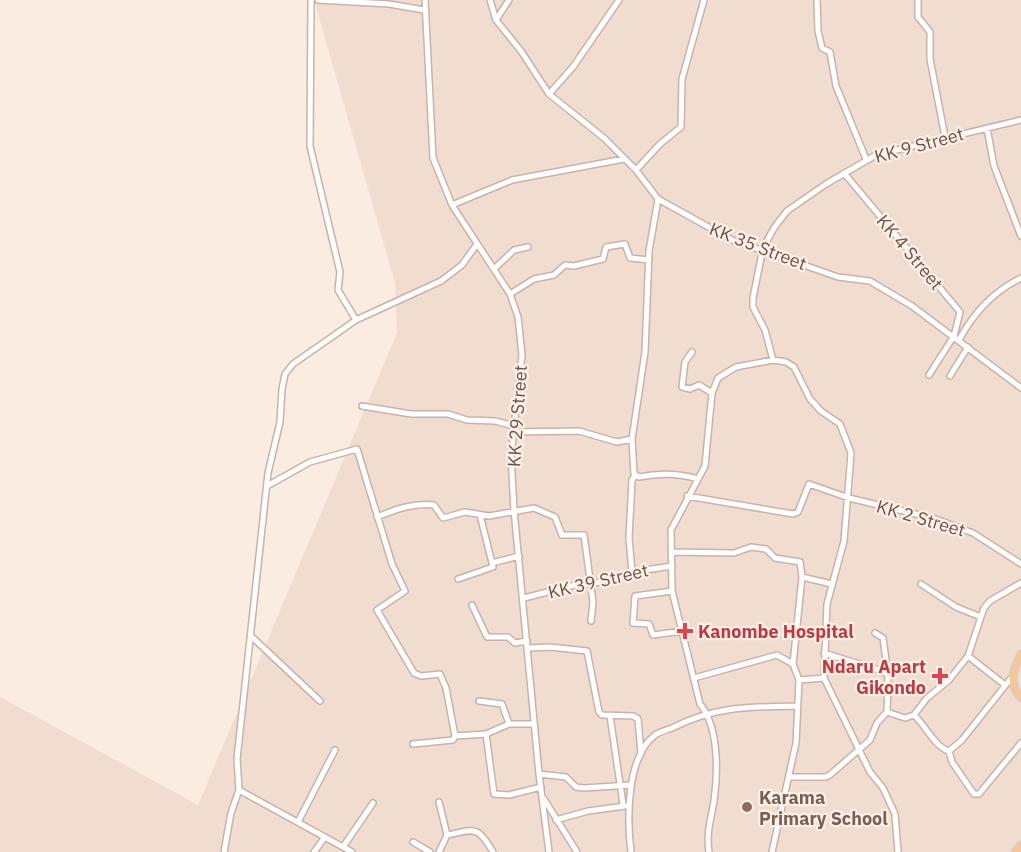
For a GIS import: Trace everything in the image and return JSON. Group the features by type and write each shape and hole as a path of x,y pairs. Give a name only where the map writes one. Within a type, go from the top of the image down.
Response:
{"main road":[{"path":"1021,654 1012,677 1012,686 1021,698"},
{"path":"1016,852 1021,845"}],"street":[{"path":"311,0 310,146 340,272 338,290 356,320"},
{"path":"318,0 389,3 424,10"},
{"name":"KK 29 Street","path":"425,0 433,158 452,205 495,268 510,294 518,317 522,355 511,455 514,510 539,774 549,852"},
{"name":"KK 35 Street","path":"490,0 496,20 522,51 549,94 604,138 636,170 658,199 732,240 763,248 838,277 870,281 912,306 1021,388"},
{"path":"496,20 509,0"},
{"path":"549,94 573,67 619,0"},
{"path":"636,170 660,144 681,127 682,79 704,0"},
{"path":"817,0 818,31 822,48 830,52 836,86 866,159"},
{"path":"918,0 918,17 930,32 930,59 945,138"},
{"name":"KK 9 Street","path":"773,360 765,330 753,307 756,273 763,248 774,228 794,205 866,159 1021,120"},
{"path":"987,128 994,166 1021,236"},
{"path":"452,205 512,180 624,159"},
{"name":"KK 4 Street","path":"844,173 957,309 960,318 957,338"},
{"path":"632,572 629,538 631,490 634,476 632,438 645,352 649,260 658,199"},
{"path":"224,852 231,813 239,789 237,759 267,486 270,460 280,422 285,374 293,364 356,320 441,281 462,266 477,244"},
{"path":"510,294 534,279 554,275 565,265 574,266 603,258 606,247 614,244 625,244 630,258 649,260"},
{"path":"495,268 514,250 528,247"},
{"path":"929,375 974,316 1003,288 1021,278"},
{"path":"950,376 968,347"},
{"path":"692,352 685,362 682,387 690,389 699,385 712,393"},
{"path":"709,852 707,832 716,781 714,748 706,712 700,704 672,591 671,530 687,496 705,466 712,393 718,378 736,367 773,360 786,362 794,367 810,399 821,411 840,424 851,453 844,541 827,604 824,678 870,772 883,788 895,814 898,852"},
{"path":"362,406 411,414 448,414 466,420 495,421 513,429 579,431 617,442 632,438"},
{"path":"267,486 310,462 357,449 392,564 405,591 377,610 414,673 421,676 440,674 446,688 455,736"},
{"path":"634,476 677,475 698,479"},
{"name":"KK 2 Street","path":"687,496 793,514 798,512 807,484 849,498 915,513 973,533 1021,564"},
{"path":"377,517 405,506 429,505 434,505 443,518 465,512 480,516 514,510 538,509 555,517 562,535 584,535 590,585 591,621"},
{"path":"458,579 493,567 480,516"},
{"path":"672,552 734,553 751,547 766,549 775,558 800,562 802,577 793,664 799,680 796,706 798,722 790,777 772,852"},
{"path":"492,563 519,555"},
{"name":"KK 39 Street","path":"524,598 575,585 590,585 632,572 672,566"},
{"path":"802,577 832,584"},
{"path":"887,712 905,718 914,715 927,698 949,680 968,656 981,616 990,601 1021,583"},
{"path":"921,584 956,607 981,616"},
{"path":"672,591 634,596 633,623 649,624 653,635 683,631"},
{"path":"472,605 487,637 508,637 514,643 528,641"},
{"path":"790,777 826,777 870,740 877,723 887,712 888,675 883,638 875,633"},
{"path":"252,637 320,701"},
{"path":"528,648 550,647 586,651 599,712 610,716 633,716 638,719 641,756"},
{"path":"824,653 882,671 888,675"},
{"path":"694,678 777,655 793,664"},
{"path":"968,656 1005,685"},
{"path":"949,751 962,740 1012,677"},
{"path":"799,680 824,678"},
{"path":"480,701 502,704 509,724"},
{"path":"631,852 628,808 631,785 641,756 657,733 706,712 733,707 796,706"},
{"path":"914,715 926,726 941,748 949,751"},
{"path":"610,716 618,787 623,804 628,808"},
{"path":"413,744 453,740 455,736 486,734 509,724 534,724"},
{"path":"486,734 494,794 509,795 541,787"},
{"path":"949,751 952,762 972,793 978,795 1021,743"},
{"path":"298,822 335,750"},
{"path":"539,774 566,777 576,787 584,788 631,785"},
{"path":"239,789 352,852"},
{"path":"543,798 577,852"},
{"path":"439,802 447,835 439,852"},
{"path":"343,847 373,803"},
{"path":"556,820 623,804"},
{"path":"447,835 474,830 481,834 493,852"},
{"path":"314,852 325,837"},
{"path":"413,842 430,852"}],"shaded area":[{"path":"314,0 1021,0 1021,852 0,852 0,697 198,805 397,333 395,283"}],"place":[{"name":"Kanombe Hospital","path":"685,631"},
{"name":"Ndaru Apart Gikondo","path":"940,676"},
{"name":"Karama Primary School","path":"747,807"}]}
